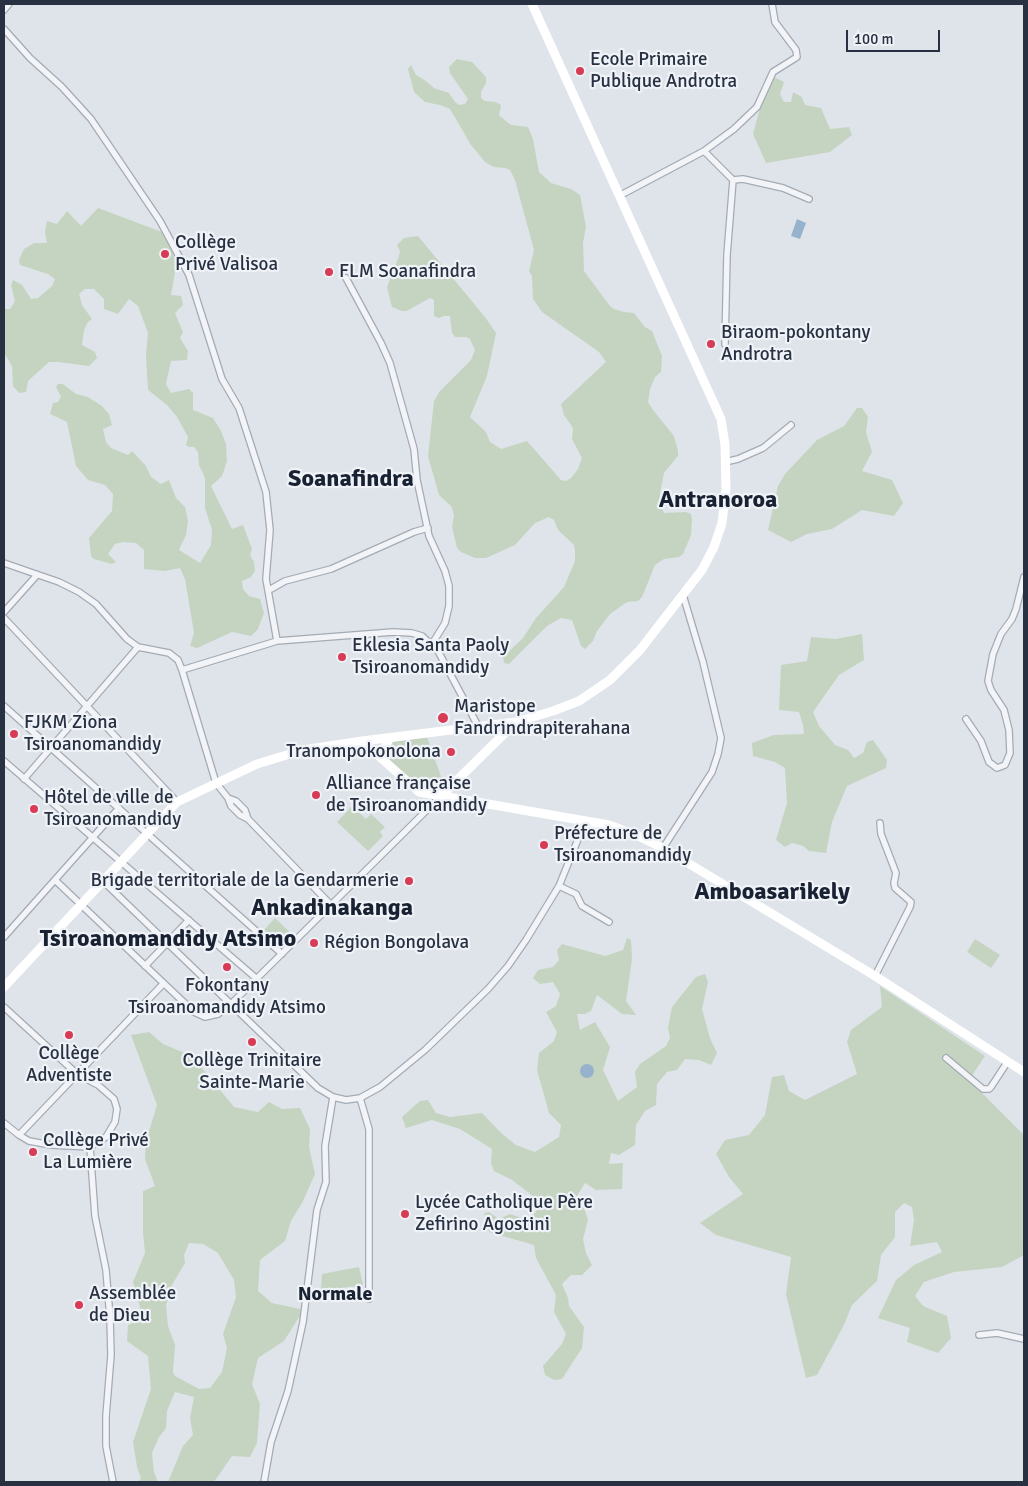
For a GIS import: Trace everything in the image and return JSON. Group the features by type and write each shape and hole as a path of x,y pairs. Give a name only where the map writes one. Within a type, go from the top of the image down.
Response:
{"main road":[{"path":"4,987 177,802 257,764 303,750 516,722 579,701 610,680 640,650 702,570 714,547 722,523 726,489 726,462 721,419 532,4"},
{"path":"440,797 516,722"},
{"path":"381,758 389,738"},
{"path":"362,741 419,792 609,825 663,848 875,976 1024,1072"}],"street":[{"path":"4,10 9,4"},
{"path":"619,196 704,151 734,130 757,107 773,72 797,57 796,50 775,22 772,4"},
{"path":"4,29 91,119 160,221 189,276 222,379 239,408 266,492 270,530 266,579 277,641"},
{"path":"704,151 733,180 727,255 725,344"},
{"path":"733,180 744,179 783,188 809,199"},
{"path":"346,278 390,363 414,449 417,480 428,528 449,586 449,606 445,623 432,644"},
{"path":"726,462 763,448 791,425"},
{"path":"271,590 285,581 330,569 414,532 428,528"},
{"path":"4,563 59,582 79,592 96,604 127,639 138,647 169,653 178,660 216,783 228,798 231,806 240,815 248,819 331,905"},
{"path":"4,612 37,575"},
{"path":"966,719 981,741 989,762 997,768 1005,765 1010,753 1009,730 1004,710 991,690 988,681 993,654 1001,634 1012,619 1024,577"},
{"path":"663,848 712,772 721,738 703,662 683,595"},
{"path":"4,618 177,802"},
{"path":"182,670 277,641 412,632 422,636 438,650 478,726"},
{"path":"24,778 138,647"},
{"path":"4,706 282,954"},
{"path":"4,761 257,979"},
{"path":"55,880 162,984 194,1012 205,1017 218,1014 232,1004 440,797"},
{"path":"4,937 118,808"},
{"path":"103,881 318,1088 333,1097 346,1100 360,1098 380,1087 425,1050 488,989 508,966 559,886 585,822"},
{"path":"875,976 911,902 895,888 896,873 881,834 880,823"},
{"path":"559,886 576,894 582,906 609,922"},
{"path":"145,966 189,920"},
{"path":"19,1135 162,984"},
{"path":"4,1007 77,1074 98,1085 114,1099 117,1109 115,1122 106,1137 90,1147 51,1145 30,1141 19,1135 4,1122"},
{"path":"946,1058 983,1089 991,1087 1008,1061"},
{"path":"264,1482 272,1442 288,1391 303,1322 317,1210 326,1182 325,1146 333,1097"},
{"path":"360,1098 369,1129 369,1299"},
{"path":"90,1147 95,1216 106,1270 109,1309 110,1355 106,1446 113,1482"},
{"path":"979,1335 997,1333 1024,1339"}],"green space":[{"path":"457,59 472,62 486,77 481,98 485,101 496,102 501,105 499,115 511,125 528,127 533,139 539,172 551,183 571,189 580,195 586,227 583,243 584,271 610,306 624,312 634,313 645,327 652,331 662,356 661,372 655,377 650,389 648,402 674,436 678,451 678,456 664,473 660,504 664,513 686,512 691,514 692,519 691,535 683,554 679,557 664,559 655,565 642,597 638,601 627,602 610,614 597,631 593,641 585,649 581,646 572,620 561,618 547,626 509,664 504,663 503,657 523,638 536,618 564,587 575,561 574,545 558,530 554,520 549,517 535,523 515,545 486,558 475,558 461,552 457,548 452,527 453,511 451,506 439,495 428,456 434,401 440,391 471,360 475,350 470,339 455,337 452,333 450,316 439,318 434,316 434,300 430,298 407,311 392,307 387,287 399,256 400,251 397,245 404,238 418,236 496,333 487,376 470,417 486,432 490,442 501,449 527,441 561,480 566,481 571,478 578,469 582,458 572,439 573,428 564,415 561,404 606,362 599,352 542,312 533,299 532,276 529,271 534,250 515,180 510,170 494,167 485,162 471,145 450,109 425,102 414,92 408,69 411,65 416,75 434,88 449,93 459,105 465,104 468,99 450,73 449,67"},
{"path":"772,76 784,82 780,94 784,102 791,102 793,92 802,97 805,105 821,108 830,129 849,127 852,135 830,152 766,163 753,134 764,93"},
{"path":"98,208 162,232 179,267 175,272 171,295 181,296 183,305 175,313 183,332 180,338 188,351 187,360 171,361 166,384 171,393 189,389 193,393 193,410 213,418 226,444 227,461 222,476 211,486 232,529 243,525 252,549 250,555 254,562 255,571 251,577 242,581 243,589 249,596 260,599 264,613 258,629 251,636 232,632 197,648 190,646 194,633 185,579 180,568 165,571 144,569 144,550 136,543 123,542 115,544 108,554 116,562 112,564 94,559 91,556 89,538 112,511 113,494 105,485 88,480 76,466 67,422 50,414 53,403 58,402 61,397 56,387 58,384 63,384 76,394 88,397 102,406 109,414 112,425 103,429 106,442 111,448 128,455 132,451 146,466 151,477 161,484 169,480 176,498 185,507 188,521 186,535 179,550 200,563 211,545 212,530 205,508 205,478 199,465 198,452 194,447 186,445 188,437 177,417 167,405 148,390 146,355 148,333 138,306 129,299 118,314 104,309 104,299 94,289 85,289 79,294 82,305 92,319 84,330 82,345 95,352 97,358 89,366 49,362 28,381 26,392 19,393 13,386 12,366 4,353 4,309 10,309 15,301 11,285 13,280 22,285 31,299 38,298 52,286 55,279 48,274 20,265 19,260 24,249 34,243 47,243 45,232 47,221 57,224 67,211 81,226"},
{"path":"857,408 862,408 868,417 866,432 872,452 862,471 892,480 903,503 894,516 862,510 832,529 807,534 791,542 768,530 778,486 785,474 817,440 844,426"},
{"path":"862,634 864,660 839,675 813,712 819,726 835,745 848,750 854,758 863,753 867,742 873,740 887,760 886,768 847,786 832,822 826,853 809,851 803,846 792,843 785,847 776,840 787,803 785,768 775,762 753,756 752,743 774,735 804,734 799,712 779,710 781,665 807,661 811,637 836,639"},
{"path":"427,737 443,782 435,789 422,785 407,776 386,758 393,742"},
{"path":"352,806 366,819 371,814 385,827 380,832 383,836 368,851 337,822"},
{"path":"275,918 294,936 282,948 263,931"},
{"path":"627,938 631,940 632,959 626,1001 636,1015 622,1014 597,995 591,1011 585,1014 577,1014 580,1030 595,1022 610,1047 603,1070 618,1101 637,1087 635,1072 640,1064 666,1046 670,1038 668,1028 672,1007 696,977 705,974 708,982 702,1009 710,1038 717,1053 711,1065 699,1060 685,1059 677,1070 667,1072 657,1084 656,1105 645,1111 636,1125 635,1145 619,1155 611,1153 609,1164 623,1163 622,1189 596,1190 585,1183 575,1199 584,1208 588,1220 583,1239 586,1253 592,1265 582,1275 571,1275 562,1284 569,1306 584,1327 582,1348 562,1379 554,1380 545,1375 543,1366 562,1344 566,1334 554,1312 556,1295 536,1258 534,1245 489,1232 484,1213 489,1212 499,1219 510,1214 527,1220 536,1212 533,1196 512,1180 494,1171 491,1163 492,1149 460,1129 432,1120 406,1128 402,1117 420,1101 428,1100 436,1113 450,1117 482,1113 501,1133 516,1145 535,1152 559,1137 561,1125 549,1113 537,1070 539,1053 554,1041 557,1032 546,1012 556,1006 560,994 553,982 540,984 533,978 538,970 553,967 559,960 557,950 562,944 605,956 623,950"},
{"path":"975,939 1000,955 991,968 967,952"},
{"path":"880,986 985,1056 969,1080 1024,1135 1024,1255 1002,1267 954,1272 924,1282 915,1296 923,1306 947,1316 951,1338 938,1353 907,1342 910,1328 878,1318 896,1280 914,1265 942,1252 937,1242 910,1246 914,1220 912,1207 904,1203 895,1212 895,1237 881,1255 877,1281 852,1305 844,1325 817,1375 806,1378 786,1294 791,1257 716,1235 700,1223 743,1194 729,1177 716,1154 725,1140 749,1135 765,1115 772,1077 784,1075 789,1091 805,1100 857,1074 847,1042 851,1030 882,1007"},
{"path":"149,1032 163,1044 192,1056 234,1107 258,1112 269,1102 282,1109 300,1108 310,1129 309,1147 315,1174 302,1203 291,1221 285,1241 260,1260 258,1291 272,1303 300,1309 301,1314 284,1341 258,1358 252,1384 260,1404 257,1443 250,1457 232,1456 214,1482 168,1482 183,1446 193,1435 190,1418 194,1397 175,1392 167,1411 166,1428 159,1437 152,1453 154,1472 158,1482 138,1482 141,1478 137,1467 133,1442 151,1389 148,1356 127,1341 128,1325 143,1318 133,1282 145,1253 143,1191 155,1186 145,1159 146,1141 157,1105 131,1035","holes":["189,1243 203,1244 218,1253 234,1280 236,1297 223,1334 227,1348 222,1372 210,1388 199,1389 175,1376 173,1372 175,1345 168,1326 166,1305 172,1285 185,1263 184,1255"]},
{"path":"359,1267 363,1285 321,1291 322,1274"}],"water":[{"path":"797,219 806,223 800,239 791,236"},
{"path":"584,1064 590,1064 594,1071 590,1078 584,1078 580,1074 580,1068"}],"place":[{"name":"Ecole Primaire Publique Androtra","path":"580,71"},
{"name":"Collège Privé Valisoa","path":"165,254"},
{"name":"FLM Soanafindra","path":"329,272"},
{"name":"Biraom-pokontany Androtra","path":"711,344"},
{"name":"Eklesia Santa Paoly Tsiroanomandidy","path":"342,657"},
{"name":"Maristope Fandrindrapiterahana","path":"443,718"},
{"name":"FJKM Ziona Tsiroanomandidy","path":"14,734"},
{"name":"Tranompokonolona","path":"451,752"},
{"name":"Alliance française de Tsiroanomandidy","path":"316,795"},
{"name":"Hôtel de ville de Tsiroanomandidy","path":"34,809"},
{"name":"Préfecture de Tsiroanomandidy","path":"544,845"},
{"name":"Brigade territoriale de la Gendarmerie","path":"409,881"},
{"name":"Région Bongolava","path":"314,943"},
{"name":"Fokontany Tsiroanomandidy Atsimo","path":"227,967"},
{"name":"Collège Adventiste","path":"69,1035"},
{"name":"Collège Trinitaire Sainte-Marie","path":"252,1042"},
{"name":"Collège Privé La Lumière","path":"33,1152"},
{"name":"Lycée Catholique Père Zefirino Agostini","path":"405,1214"},
{"name":"Assemblée de Dieu","path":"79,1305"}],"district":[{"name":"Soanafindra","path":"351,480"},
{"name":"Antranoroa","path":"718,501"},
{"name":"Amboasarikely","path":"772,893"},
{"name":"Ankadinakanga","path":"332,909"},
{"name":"Tsiroanomandidy Atsimo","path":"168,940"},
{"name":"Normale","path":"335,1295"}]}
